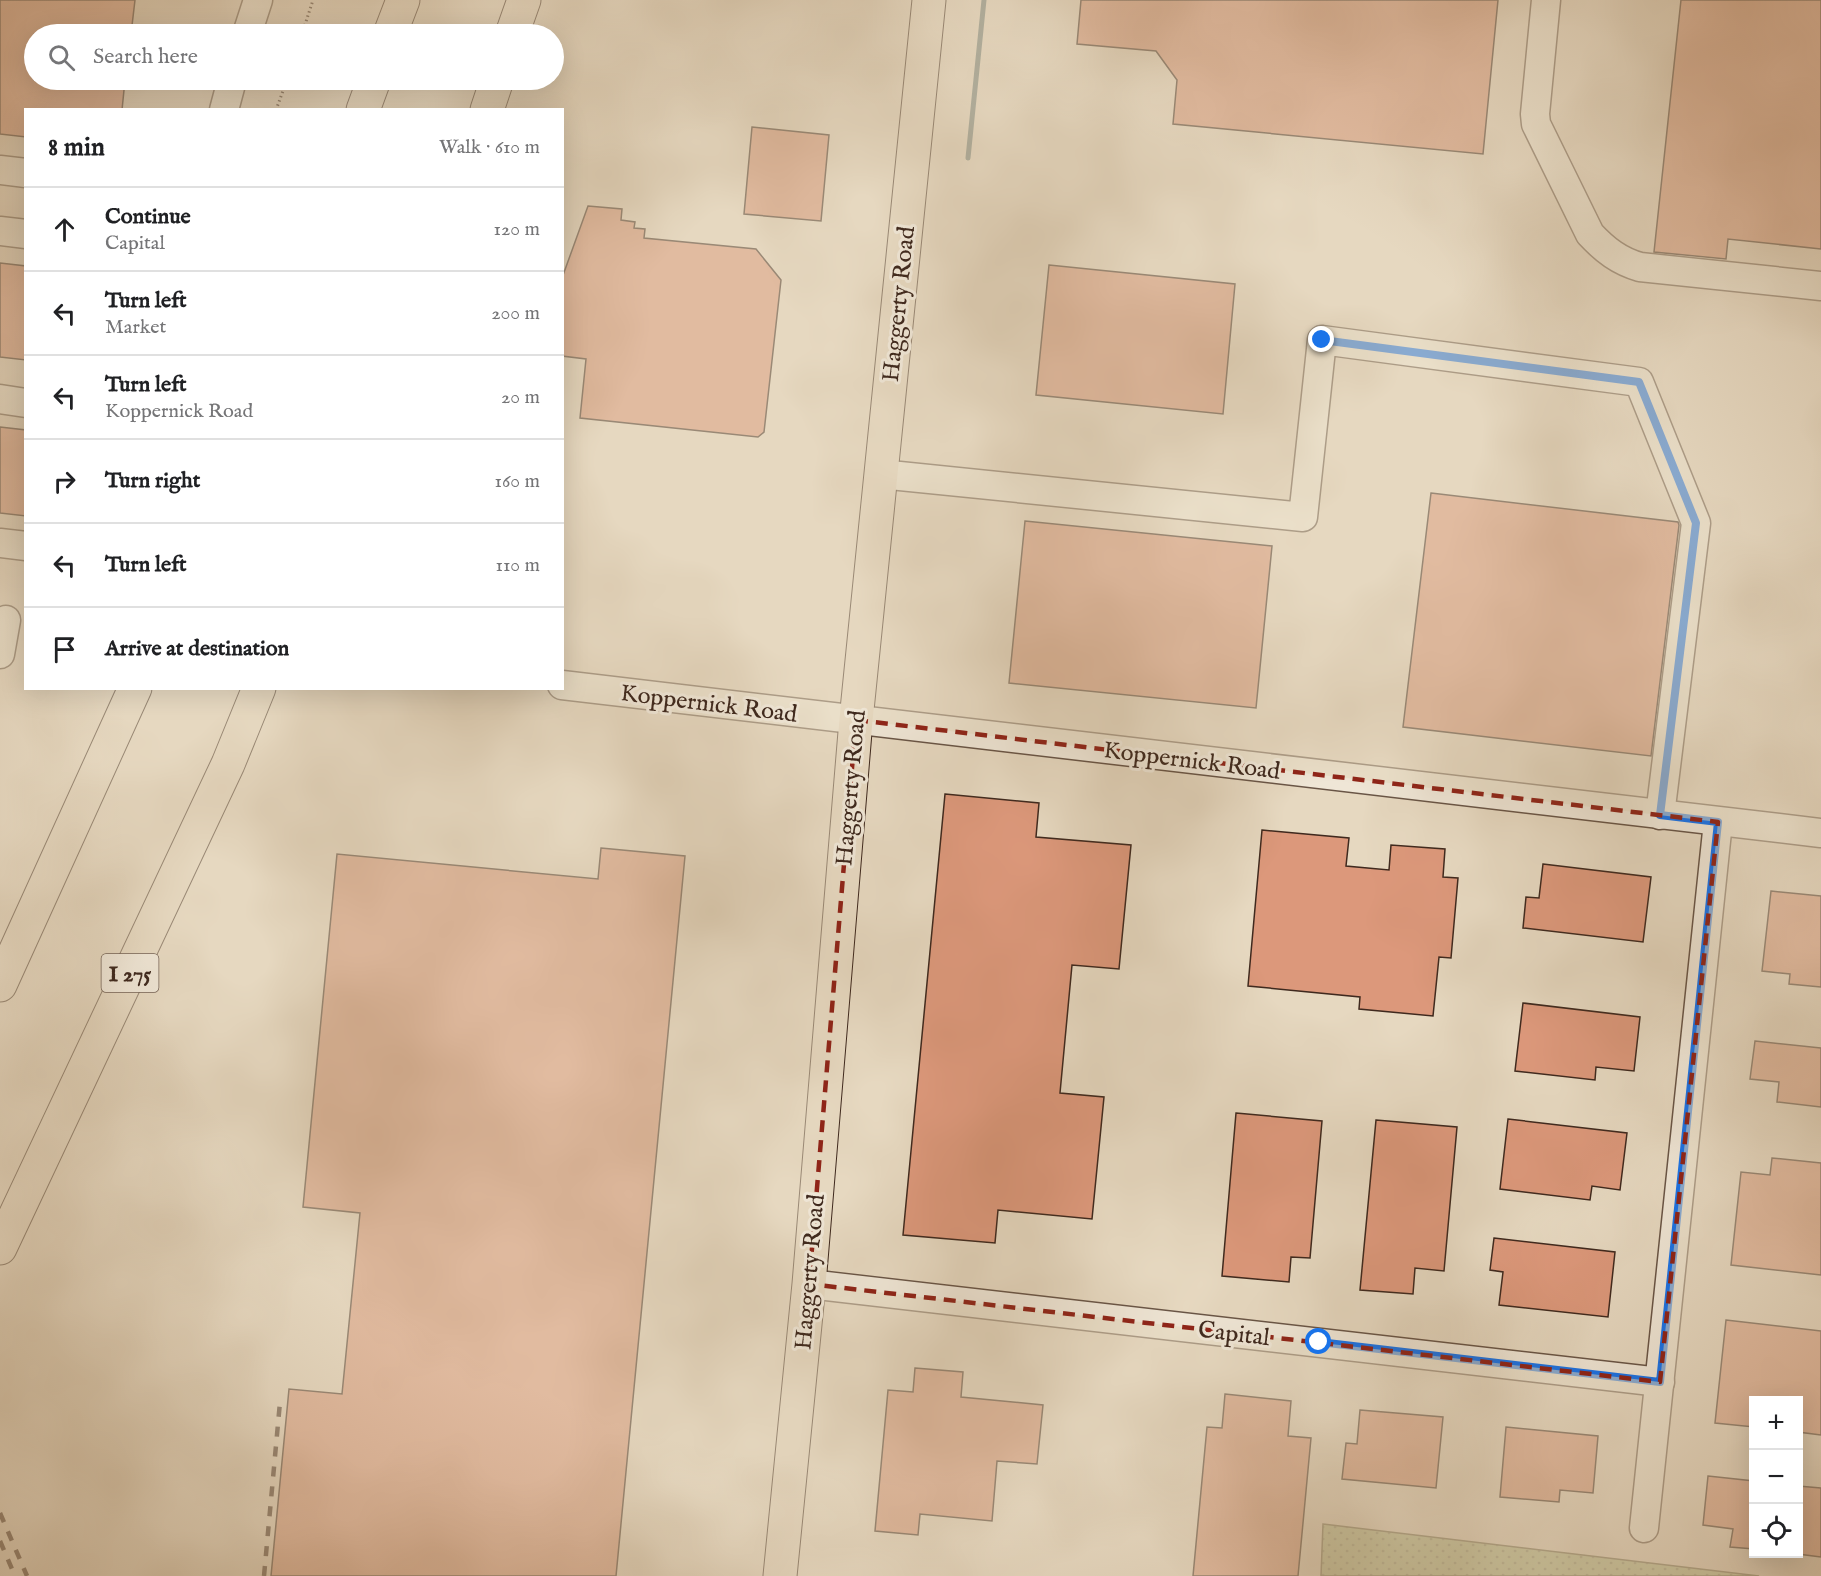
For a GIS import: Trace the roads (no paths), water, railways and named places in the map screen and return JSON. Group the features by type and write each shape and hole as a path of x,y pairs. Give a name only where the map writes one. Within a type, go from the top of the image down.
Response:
{"main road":[{"path":"394,24 403,0"},
{"path":"516,24 524,0"},
{"name":"Haggerty Road","path":"780,1576 809,1284 856,720 929,0"},
{"path":"364,108 370,90"},
{"path":"488,108 494,90"},
{"path":"0,985 134,690"},
{"name":"I 275","path":"0,1248 228,764 257,693"}],"street":[{"path":"250,24 258,0"},
{"path":"1546,0 1535,114 1536,124 1590,234 1599,244 1616,257 1640,267 1821,286"},
{"path":"225,108 229,90"},
{"path":"0,170 24,173"},
{"path":"0,231 24,234"},
{"path":"880,474 1303,518 1322,340 1639,382 1696,523 1660,815"},
{"path":"0,399 24,403"},
{"path":"0,543 24,546"},
{"path":"0,654 11,621"},
{"name":"Koppernick Road","path":"564,685 1821,833"},
{"path":"1644,1528 1718,822"},
{"name":"Capital","path":"809,1284 1660,1382"}],"waterway":[{"path":"968,158 984,0"}],"railway":[{"path":"264,1576 280,1402"},
{"path":"0,1513 27,1576"},
{"path":"0,1541 15,1576"}]}
